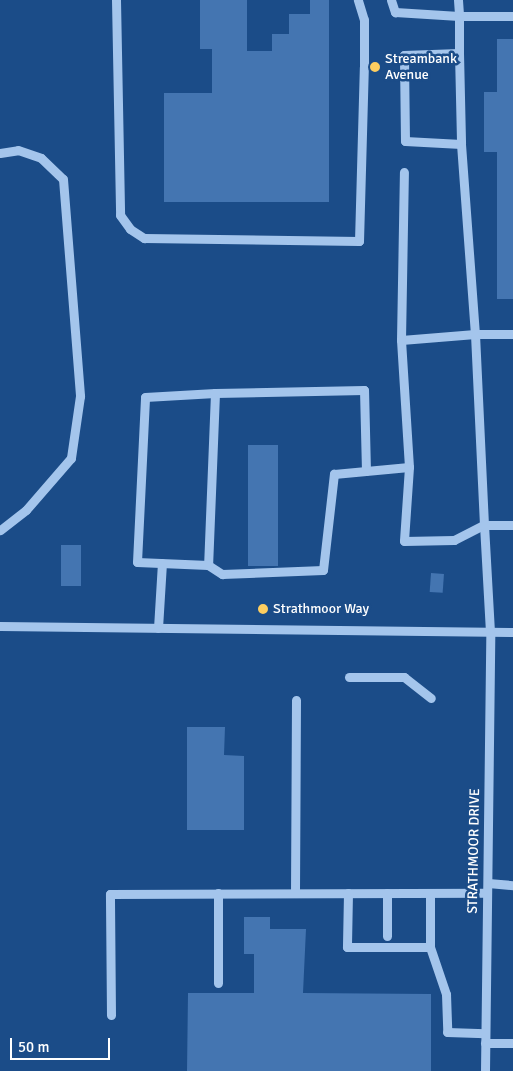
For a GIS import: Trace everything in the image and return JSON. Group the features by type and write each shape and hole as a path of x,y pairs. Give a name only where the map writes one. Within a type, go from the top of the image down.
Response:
{"street":[{"path":"116,0 120,215 130,229 144,238 359,241 364,20 358,0"},
{"path":"391,0 396,12 459,16 513,16"},
{"name":"STRATHMOOR DRIVE","path":"458,0 461,144 474,334 490,632 485,1071"},
{"path":"460,53 404,55 405,141 461,144"},
{"path":"0,153 18,150 41,158 63,179 80,396 72,458 26,510 0,530"},
{"path":"404,172 401,340 408,467 404,541 454,540 484,525 513,525"},
{"path":"401,340 474,334 513,334"},
{"path":"366,471 364,390 215,393 146,397 137,562 208,565 222,574 323,570 334,474 366,471 408,467"},
{"path":"208,565 215,393"},
{"path":"158,628 162,563"},
{"path":"0,626 513,632"},
{"path":"350,677 404,677 431,698"},
{"path":"295,894 296,700"},
{"path":"111,1015 110,894 430,893 513,885"},
{"path":"348,893 347,947 430,948"},
{"path":"387,893 387,936"},
{"path":"430,893 430,948 446,994 448,1032 485,1033"},
{"path":"218,894 218,983"},
{"path":"485,1043 513,1043"}],"building":[{"path":"200,0 247,0 247,51 272,51 272,34 289,34 289,14 310,14 310,0 329,0 329,202 164,202 164,93 212,93 212,49 200,49"},
{"path":"497,39 513,39 513,299 497,299 497,152 484,152 484,92 497,92"},
{"path":"248,445 278,445 278,566 248,566"},
{"path":"61,545 81,545 81,586 61,586"},
{"path":"431,573 444,574 443,593 430,592"},
{"path":"187,727 225,727 224,755 244,756 244,830 187,830"},
{"path":"244,917 270,917 270,929 306,929 303,993 431,994 431,1071 187,1071 188,993 254,993 254,954 244,954"}],"place":[{"name":"Streambank Avenue","path":"375,67"},
{"name":"Strathmoor Way","path":"263,609"}]}
